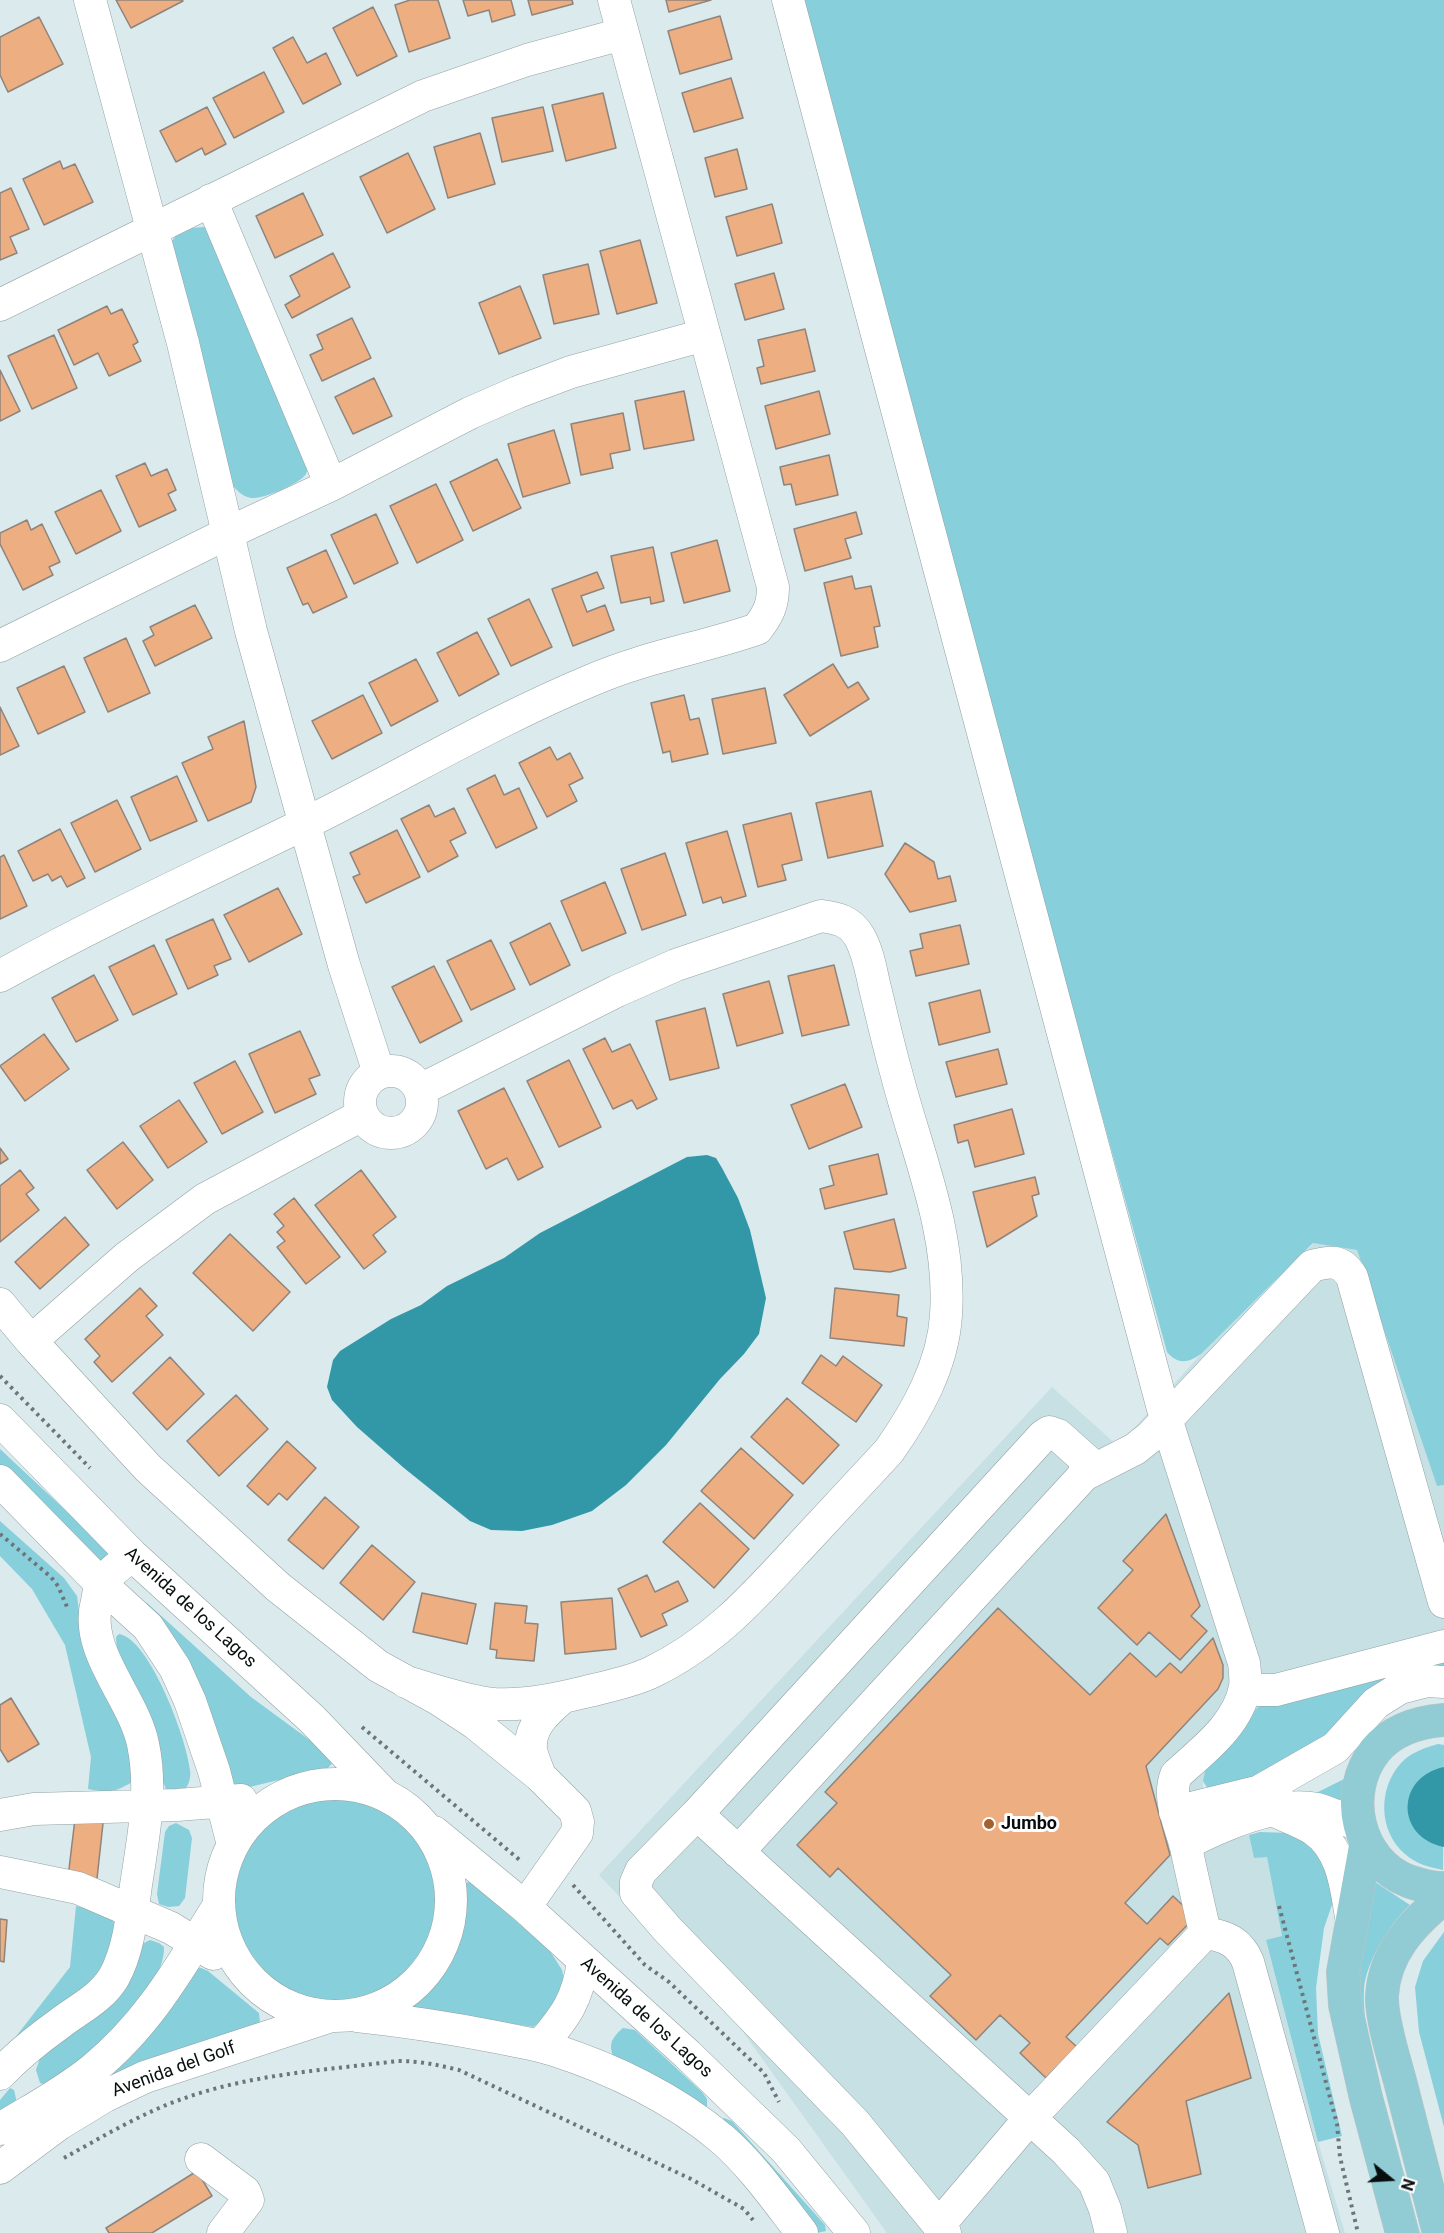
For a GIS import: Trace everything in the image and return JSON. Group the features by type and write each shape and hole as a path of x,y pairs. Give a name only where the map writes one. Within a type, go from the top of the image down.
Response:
{"main road":[{"path":"1402,2233 1366,2098 1345,2005 1343,1972 1363,1835 1357,1798 1363,1773 1376,1751 1395,1734 1418,1723 1444,1720"},
{"path":"1363,1835 1384,1867 1401,1878 1420,1885 1444,1888"},
{"path":"1439,2233 1389,2042 1382,1996 1389,1963 1400,1940 1444,1898"}],"street":[{"path":"90,0 183,343 251,631 344,965 378,1073"},
{"path":"0,976 74,935 305,824 540,703 593,679 662,655 757,629 769,614 773,587 614,0"},
{"path":"788,0 1165,1414 1244,1663 1245,1686 1232,1719 1221,1733 1176,1775 1173,1782 1175,1812 1185,1844 1205,1933"},
{"path":"0,305 423,96 527,60 622,34"},
{"path":"211,200 331,485"},
{"path":"0,646 228,533 331,485 470,413 571,372 704,335"},
{"path":"406,1682 464,1699 496,1704 562,1698 648,1674 682,1656 717,1631 751,1600 889,1451 908,1424 926,1392 939,1351 946,1317 947,1283 942,1238 896,1073 869,959 859,936 848,922 834,917 821,916 676,965 617,991 420,1090"},
{"path":"388,1071 407,1075 415,1081 420,1090 421,1112 408,1129 398,1133 377,1130 368,1124 362,1114 360,1095 364,1086 378,1073 388,1071"},
{"path":"31,1341 127,1257 205,1199 362,1114"},
{"path":"738,1852 1084,1474 1135,1449 1165,1414 1312,1266 1330,1261 1346,1268 1352,1277 1431,1504 1444,1602"},
{"path":"0,1304 148,1468 278,1587 378,1666 476,1724 540,1776 575,1811 578,1822 577,1833 525,1907"},
{"name":"Avenida de los Lagos","path":"0,1420 132,1555 312,1719 384,1794"},
{"path":"1084,1474 1086,1460 1058,1435 1049,1432 1043,1436 697,1814 641,1872 636,1882 636,1893 668,1930 855,2123 942,2229 1030,2118 1205,1933"},
{"path":"0,1481 101,1584 148,1627 175,1668 190,1701 214,1771 233,1845"},
{"path":"52,2112 7,2067 61,2022 96,1998 113,1979 122,1960 132,1911 147,1807 147,1777 143,1745 134,1714 98,1646 94,1611 101,1584 132,1555"},
{"path":"1245,1686 1260,1690 1276,1690 1444,1646"},
{"path":"1185,1844 1230,1823 1266,1801 1335,1748 1376,1703 1400,1688 1427,1681 1444,1682"},
{"path":"540,1776 531,1750 532,1732 543,1714 562,1698"},
{"path":"1175,1812 1266,1801 1326,1776 1376,1751"},
{"path":"0,1815 34,1809 147,1807 280,1797 314,1786 350,1784 384,1794 403,1806 420,1821"},
{"path":"245,1974 228,1945 223,1930 219,1905 222,1874 233,1845 253,1818 280,1797"},
{"path":"1266,1801 1316,1809 1363,1835"},
{"path":"1266,1801 1314,1830 1330,1845 1345,1880 1351,1919"},
{"path":"697,1814 1066,2151 1095,2182 1111,2233"},
{"name":"Avenida de los Lagos","path":"420,1821 525,1907 687,2054 786,2150 854,2233"},
{"name":"Avenida del Golf","path":"0,2129 105,2096 145,2077 341,2016 380,2007 404,1994 424,1974 439,1951 448,1924 451,1897 447,1869 437,1843 420,1821"},
{"path":"0,1872 78,1888 171,1928 245,1974 262,1991 283,2004 305,2013 436,2025 540,2046 556,2050 626,2080 661,2097 693,2117 723,2140 755,2172 802,2233"},
{"name":"Avenida del Golf","path":"0,2168 93,2069 146,2017 163,1995 219,1905"},
{"path":"1205,1933 1232,1940 1243,1950 1248,1962 1323,2233"},
{"path":"540,2046 565,2018 578,1988 583,1961"},
{"path":"201,2159 245,2192 248,2200 223,2233"}],"path":[{"path":"0,1376 90,1468 96,1477"},
{"path":"358,1724 523,1862 543,1858 571,1883 645,1965 669,1982 764,2073 783,2111"},
{"path":"1279,1906 1337,2124 1340,2157 1358,2233"},
{"path":"59,2161 181,2099 234,2084 387,2062 414,2061 459,2070 691,2179 744,2209 759,2227"}],"shaded area":[{"path":"795,0 1444,0 1444,1485 1437,1486 1357,1250 1313,1243 1201,1354 1192,1359 1179,1361 1167,1352"},
{"path":"204,227 213,233 308,460 307,472 297,482 257,498 244,496 229,482 169,245 181,229"},
{"path":"707,1155 716,1158 722,1168 738,1198 750,1230 766,1298 759,1334 666,1445 626,1485 592,1511 552,1525 522,1531 491,1530 470,1521 404,1468 357,1427 332,1400 327,1387 333,1360 340,1351 391,1319 421,1305 447,1286 504,1258 540,1233 687,1157"},
{"path":"1314,1243 1357,1250 1437,1486 1444,1485 1444,1657 1203,1781 1203,1793 1216,1844 1249,1835 1254,1858 1267,1856 1282,1937 1266,1941 1318,2142 1345,2233 887,2233 728,2011 599,1875 1052,1387 1118,1446 1201,1354"},
{"path":"0,1449 108,1550 112,1559 104,1568 0,1468"},
{"path":"0,1521 64,1578 77,1596 80,1618 133,1727 132,1782 120,1788 106,1791 88,1789 91,1757 65,1645 32,1589 0,1556"},
{"path":"147,1603 251,1697 330,1755 333,1762 328,1768 229,1792 144,1605"},
{"path":"119,1634 131,1640 143,1653 165,1693 182,1737 190,1770 189,1781 184,1791 174,1794 166,1789 162,1779 163,1766 156,1736 117,1655 116,1637"},
{"path":"1444,1657 1444,1670 1330,1732 1305,1756 1235,1785 1208,1789 1203,1781 1206,1767 1258,1707 1273,1700"},
{"path":"1438,1744 1444,1745 1443,1870 1418,1863 1396,1845 1386,1822 1384,1809 1388,1785 1393,1773 1401,1763 1414,1753"},
{"path":"1444,1767 1444,1847 1428,1841 1417,1832 1410,1820 1408,1807 1410,1794 1417,1782 1428,1773"},
{"path":"1346,1778 1344,1808 1286,1798 1318,1792"},
{"path":"335,1797 355,1799 374,1805 407,1827 429,1860 435,1879 437,1899 435,1919 429,1938 407,1971 374,1993 355,1999 335,2001 315,1999 296,1993 263,1971 241,1938 235,1919 233,1899 235,1879 241,1860 263,1827 296,1805 315,1799"},
{"path":"176,1823 189,1830 192,1838 185,1898 179,1906 168,1907 159,1904 157,1894 165,1832 169,1826"},
{"path":"1260,1832 1304,1836 1335,1878 1333,1902 1324,1928 1316,1988 1318,2034 1342,2136 1318,2142 1266,1940 1282,1936 1267,1857 1254,1858 1249,1835"},
{"path":"471,1882 550,1951 562,1970 566,1987 545,2019 533,2027 413,2008 413,2004 435,1979 447,1959 456,1936 460,1912 459,1889 463,1883"},
{"path":"1375,1882 1410,1905 1388,1932 1374,1955 1366,1978 1364,2002 1373,2059 1420,2233 1411,2233 1356,1988"},
{"path":"76,1906 102,1914 115,1923 117,1939 115,1965 0,2057 70,1967"},
{"path":"1444,1932 1444,2127 1419,2032 1415,1987 1423,1961"},
{"path":"150,1940 164,1947 161,1966 137,2005 119,2025 80,2060 46,2085 40,2083 36,2070 41,2055 112,2003 142,1944"},
{"path":"195,1968 208,1971 259,2013 260,2023 102,2079"},
{"path":"623,2028 635,2030 702,2092 707,2099 707,2106 702,2110 616,2064 611,2044"},
{"path":"10,2088 14,2090 17,2103 0,2112 0,2100"},
{"path":"724,2118 732,2121 825,2225 826,2231 816,2233 719,2122"}],"building":[{"path":"116,0 182,0 183,1 131,28"},
{"path":"410,0 438,0 450,38 409,52 395,5"},
{"path":"463,0 511,0 515,15 492,22 489,10 468,16"},
{"path":"528,0 572,0 573,4 532,15"},
{"path":"666,0 711,0 669,12"},
{"path":"373,7 397,56 357,76 333,28"},
{"path":"720,16 732,59 680,74 668,31"},
{"path":"39,17 63,64 8,92 0,75 0,37"},
{"path":"293,37 307,63 326,53 341,84 303,104 273,48"},
{"path":"264,72 284,112 234,138 213,98"},
{"path":"731,78 743,118 694,132 682,93"},
{"path":"603,93 616,148 566,161 552,105"},
{"path":"207,107 226,144 205,155 202,148 176,162 160,131"},
{"path":"543,107 553,151 502,162 492,118"},
{"path":"480,133 495,184 448,198 434,147"},
{"path":"737,149 747,189 715,197 705,158"},
{"path":"408,153 435,209 387,233 360,177"},
{"path":"60,161 63,169 75,164 93,202 44,225 23,179"},
{"path":"11,188 29,229 10,237 17,253 0,260 0,193"},
{"path":"303,193 323,235 275,258 256,216"},
{"path":"772,204 782,243 737,256 726,217"},
{"path":"640,240 657,303 617,314 600,251"},
{"path":"333,253 350,287 292,318 285,305 300,296 290,276"},
{"path":"588,264 599,314 554,324 543,275"},
{"path":"774,273 784,309 745,320 735,284"},
{"path":"520,286 541,338 499,354 479,303"},
{"path":"107,306 111,314 122,309 138,342 133,345 141,361 109,376 98,353 74,365 58,330"},
{"path":"352,318 371,358 322,381 310,355 323,349 317,335"},
{"path":"805,329 815,371 761,384 757,368 764,366 758,340"},
{"path":"54,335 77,388 32,409 8,356"},
{"path":"0,370 20,411 0,421"},
{"path":"374,378 392,416 353,434 335,397"},
{"path":"684,391 694,440 644,449 635,401"},
{"path":"819,391 830,434 776,449 765,406"},
{"path":"623,413 630,450 610,454 613,468 581,475 571,424"},
{"path":"554,430 570,483 523,497 508,444"},
{"path":"829,455 838,495 796,505 791,484 784,485 780,467"},
{"path":"497,459 521,508 473,531 450,482"},
{"path":"145,463 151,476 167,469 176,490 168,494 176,510 139,527 116,476"},
{"path":"436,484 463,540 417,563 390,506"},
{"path":"101,490 121,531 76,554 55,512"},
{"path":"856,512 862,534 845,539 851,558 805,571 794,529"},
{"path":"376,514 398,563 354,584 331,535"},
{"path":"27,520 31,530 42,524 60,562 49,567 53,575 23,590 0,544 0,533"},
{"path":"717,540 730,591 684,603 671,553"},
{"path":"653,547 664,601 651,604 650,597 621,603 611,556"},
{"path":"326,550 347,597 313,613 308,603 303,605 287,568"},
{"path":"597,572 604,588 581,596 587,612 605,605 614,630 573,646 552,589"},
{"path":"852,576 855,589 871,586 880,626 874,627 878,647 841,656 824,583"},
{"path":"529,599 552,647 511,666 488,619"},
{"path":"195,605 212,638 155,666 143,641 154,635 150,627"},
{"path":"477,632 499,674 459,696 437,653"},
{"path":"126,638 150,693 108,712 84,658"},
{"path":"416,659 438,701 391,726 369,683"},
{"path":"833,664 848,688 858,682 869,699 810,736 784,695"},
{"path":"64,666 85,712 38,734 17,688"},
{"path":"765,688 776,743 723,754 712,699"},
{"path":"363,695 382,733 332,759 312,721"},
{"path":"684,695 690,720 699,718 708,754 672,762 670,751 663,753 651,703"},
{"path":"0,707 19,746 0,755"},
{"path":"244,721 256,787 251,802 208,821 182,763 213,749 208,737"},
{"path":"550,747 557,760 570,753 583,778 569,785 577,801 547,817 519,763"},
{"path":"495,775 504,795 519,788 537,828 496,848 467,789"},
{"path":"177,776 197,821 150,841 131,797"},
{"path":"871,791 883,846 828,858 816,803"},
{"path":"117,800 141,849 95,872 71,823"},
{"path":"429,805 435,817 454,808 466,833 450,841 458,856 428,872 401,819"},
{"path":"791,813 802,860 782,865 786,880 758,887 743,825"},
{"path":"60,829 85,878 67,887 61,876 52,881 48,874 33,881 18,851"},
{"path":"397,830 420,877 366,903 353,877 360,874 350,853"},
{"path":"727,831 746,896 723,903 721,897 703,903 686,843"},
{"path":"905,843 934,862 938,879 950,876 956,901 910,912 885,874"},
{"path":"665,853 686,915 642,930 621,869"},
{"path":"4,855 27,906 0,919 0,857"},
{"path":"605,882 626,933 582,951 561,901"},
{"path":"278,888 302,934 249,962 224,915"},
{"path":"213,919 231,959 214,966 218,975 188,989 166,940"},
{"path":"550,923 570,965 530,985 510,943"},
{"path":"960,925 969,964 916,976 910,951 923,948 920,934"},
{"path":"491,940 515,989 471,1010 447,961"},
{"path":"154,945 177,994 133,1015 109,967"},
{"path":"834,965 849,1025 802,1036 788,976"},
{"path":"434,966 462,1021 420,1043 392,987"},
{"path":"94,975 118,1020 76,1042 52,998"},
{"path":"769,981 783,1033 737,1046 723,994"},
{"path":"980,990 990,1032 939,1045 929,1003"},
{"path":"705,1008 719,1068 670,1080 656,1021"},
{"path":"300,1031 320,1075 309,1079 316,1094 275,1113 249,1054"},
{"path":"44,1034 69,1069 25,1101 0,1066"},
{"path":"605,1038 612,1052 630,1044 657,1099 637,1109 632,1100 613,1109 583,1049"},
{"path":"998,1049 1007,1084 956,1097 946,1062"},
{"path":"569,1060 601,1127 559,1147 527,1081"},
{"path":"235,1061 263,1112 222,1134 194,1083"},
{"path":"845,1084 862,1127 809,1149 791,1105"},
{"path":"504,1088 543,1167 518,1180 507,1158 486,1169 458,1111"},
{"path":"179,1100 207,1142 168,1168 140,1126"},
{"path":"1012,1109 1024,1154 975,1167 968,1140 958,1143 954,1125"},
{"path":"123,1142 153,1180 117,1209 87,1170"},
{"path":"0,1148 8,1159 0,1164"},
{"path":"878,1154 887,1194 825,1209 820,1189 834,1185 829,1166"},
{"path":"20,1170 34,1188 26,1194 39,1210 0,1242 0,1186"},
{"path":"361,1170 396,1217 373,1235 386,1252 364,1269 315,1205"},
{"path":"1035,1177 1039,1194 1032,1196 1037,1216 987,1247 973,1192"},
{"path":"294,1198 340,1257 306,1284 277,1247 285,1241 277,1232 284,1226 274,1214"},
{"path":"65,1217 89,1245 40,1289 15,1262"},
{"path":"894,1219 906,1268 890,1272 854,1269 844,1232"},
{"path":"230,1234 290,1292 253,1331 193,1273"},
{"path":"140,1288 157,1306 146,1316 163,1335 112,1382 94,1362 100,1356 85,1339"},
{"path":"835,1288 899,1295 897,1316 907,1318 904,1346 830,1338"},
{"path":"821,1355 836,1366 843,1356 882,1385 856,1422 802,1383"},
{"path":"170,1357 204,1394 167,1430 133,1393"},
{"path":"236,1395 268,1429 219,1476 187,1441"},
{"path":"787,1398 839,1445 803,1484 751,1437"},
{"path":"287,1441 316,1468 287,1500 279,1493 268,1505 247,1486"},
{"path":"741,1448 793,1495 754,1539 701,1491"},
{"path":"325,1497 359,1527 323,1569 288,1540"},
{"path":"700,1503 749,1549 714,1588 663,1542"},
{"path":"1166,1514 1200,1606 1191,1616 1207,1631 1180,1660 1149,1632 1137,1645 1098,1608 1133,1570 1123,1561"},
{"path":"372,1545 415,1582 383,1620 340,1583"},
{"path":"647,1575 655,1592 678,1581 688,1601 662,1614 667,1625 641,1637 618,1589"},
{"path":"422,1593 476,1604 467,1644 413,1632"},
{"path":"612,1598 616,1649 565,1654 561,1602"},
{"path":"495,1603 527,1606 525,1623 538,1624 534,1661 496,1658 497,1650 490,1649"},
{"name":"Jumbo","path":"998,1608 1090,1695 1130,1653 1156,1677 1170,1663 1181,1673 1213,1638 1223,1665 1223,1678 1218,1689 1146,1766 1170,1855 1125,1903 1147,1924 1173,1896 1195,1917 1168,1945 1160,1938 1066,2037 1077,2047 1046,2078 1020,2053 1030,2043 1000,2015 976,2040 930,1996 951,1975 838,1868 830,1877 797,1845 837,1803 825,1792"},
{"path":"11,1698 39,1744 8,1762 0,1749 0,1705"},
{"path":"77,1802 105,1805 95,1897 66,1894"},
{"path":"0,1919 7,1920 4,1962 0,1961"},
{"path":"1229,1993 1251,2078 1186,2101 1201,2174 1148,2188 1138,2145 1107,2122"},
{"path":"197,2171 212,2196 152,2233 109,2233 106,2228"}],"place":[{"name":"Jumbo","path":"989,1824"}]}
